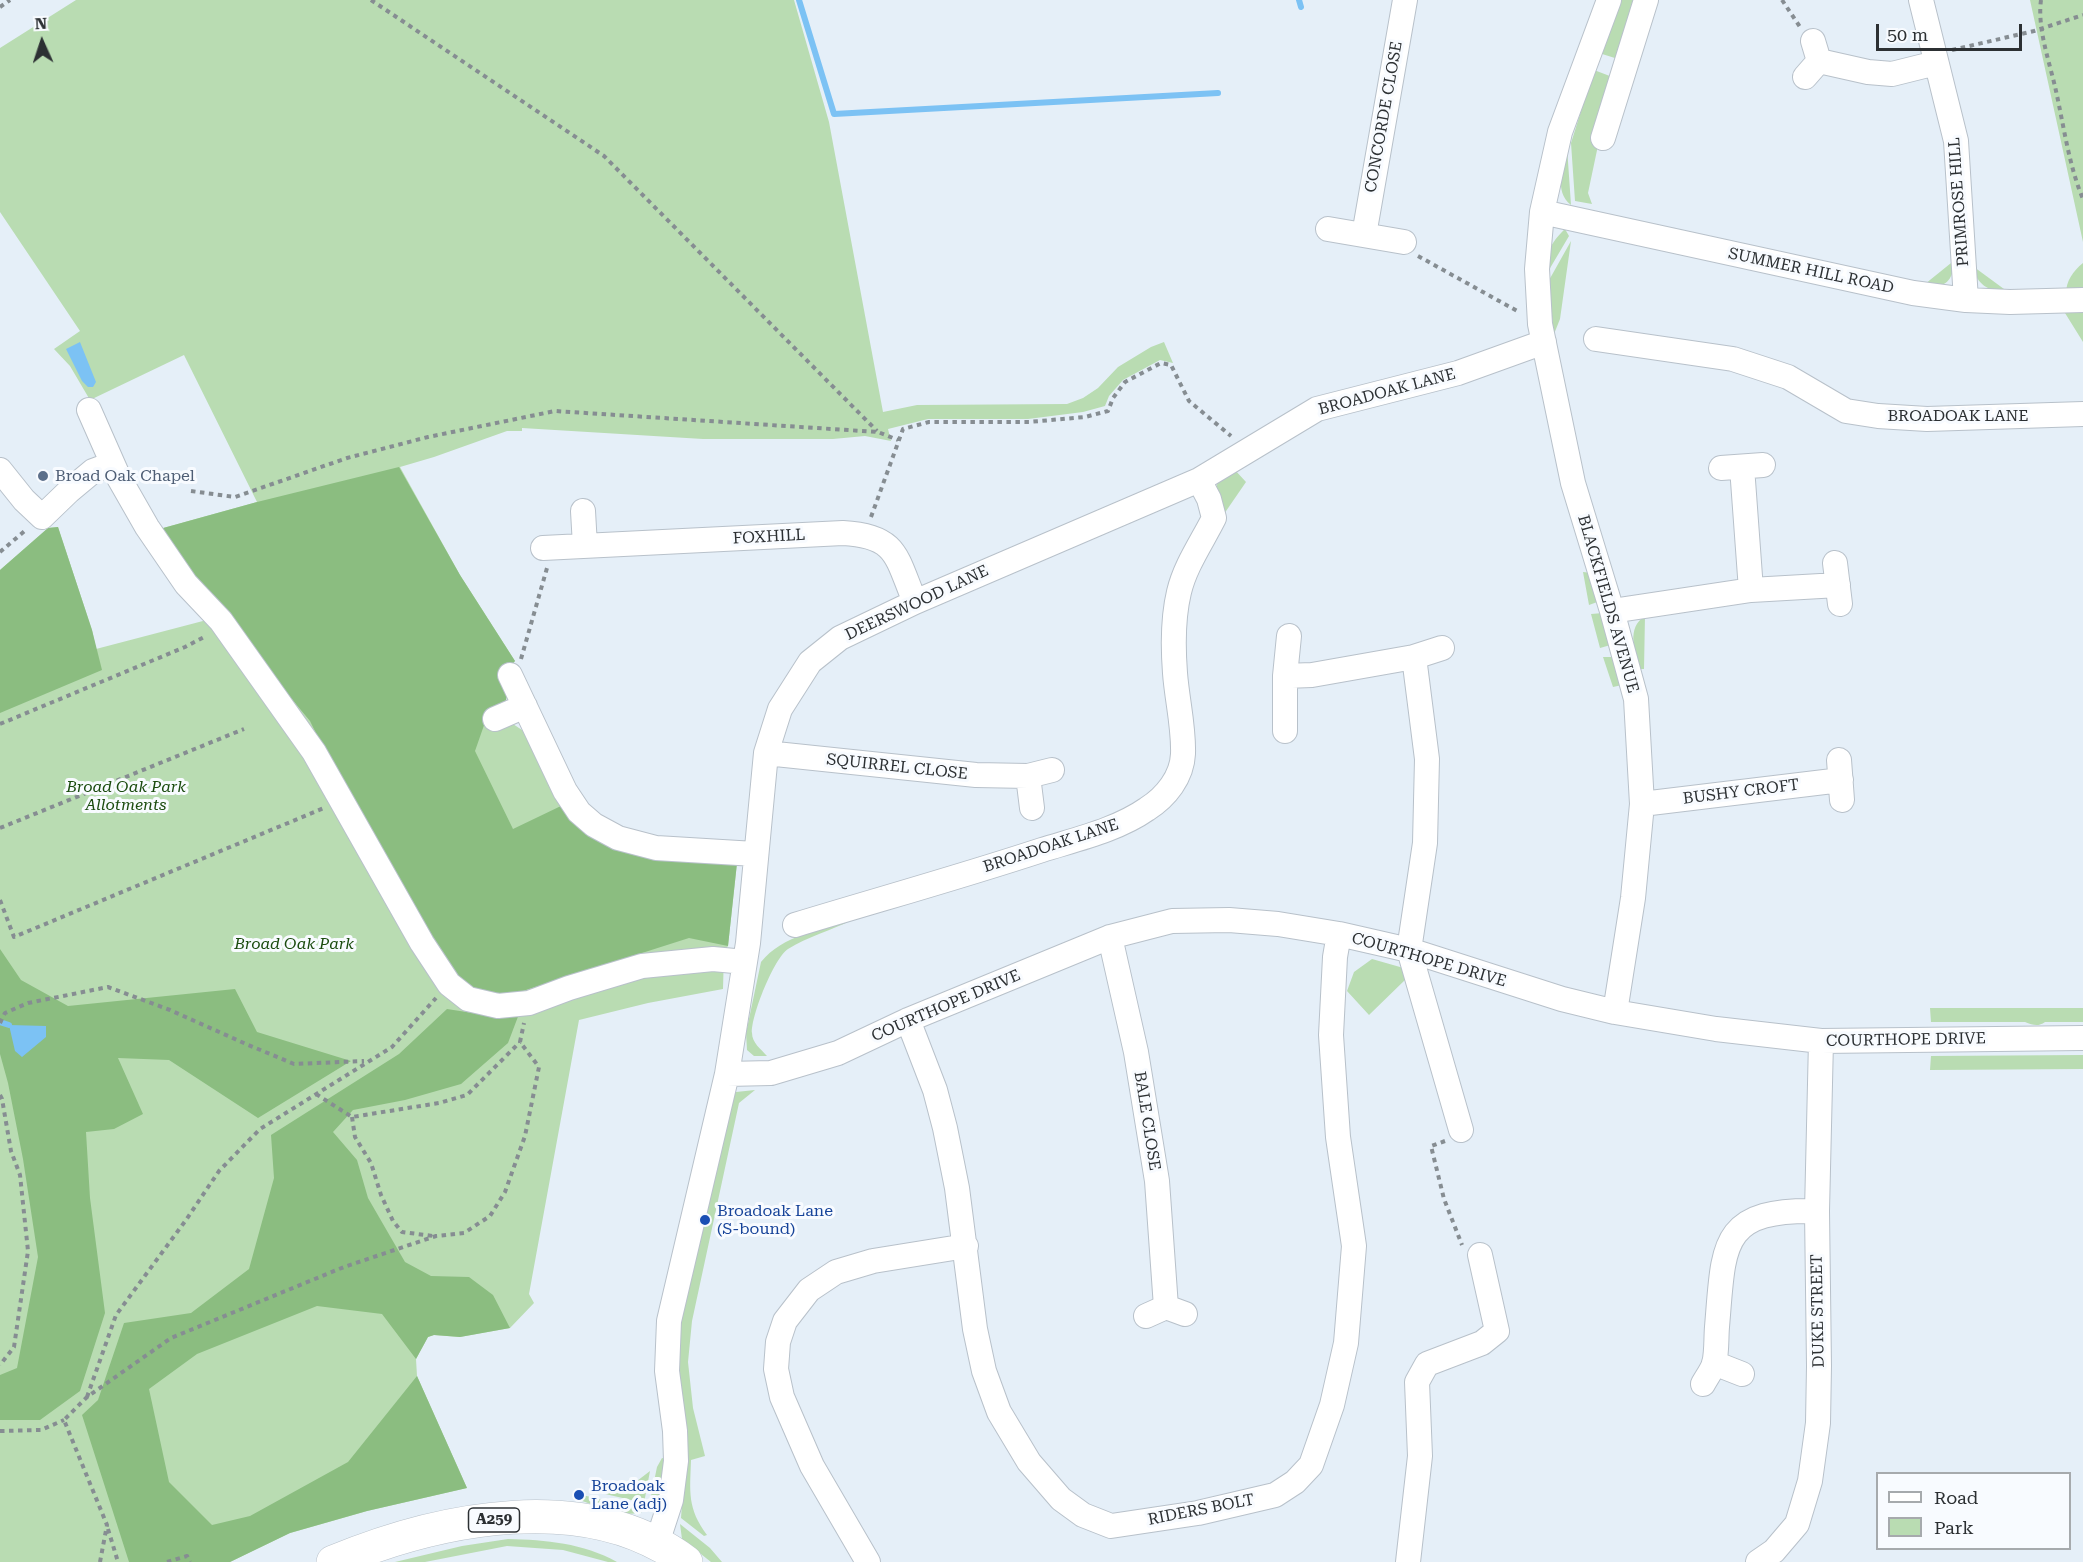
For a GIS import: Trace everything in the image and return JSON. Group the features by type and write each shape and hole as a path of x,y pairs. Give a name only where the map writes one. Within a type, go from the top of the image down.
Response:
{"highway":[{"name":"A259","path":"333,1562 368,1547 416,1534 466,1523 513,1517 549,1517 586,1521 624,1530 657,1543 686,1562"}],"street":[{"name":"CONCORDE CLOSE","path":"1364,235 1404,0"},
{"name":"BLACKFIELDS AVENUE","path":"1609,0 1560,132 1542,212 1537,269 1542,333 1573,483 1636,699 1642,804 1633,898 1615,1011"},
{"path":"1603,138 1646,0"},
{"name":"PRIMROSE HILL","path":"1921,0 1956,141 1966,300"},
{"path":"1588,58 1624,71"},
{"path":"1812,59 1868,72 1892,74 1935,58"},
{"name":"SUMMER HILL ROAD","path":"1542,212 1913,293 2010,303 2083,300"},
{"path":"1328,229 1404,242"},
{"name":"BROADOAK LANE","path":"795,925 1118,825 1148,809 1172,786 1183,755 1181,712 1175,673 1174,631 1179,591 1191,561 1214,518 1209,499 1200,480 1317,409 1458,373 1542,333"},
{"name":"BROADOAK LANE","path":"1596,339 1733,359 1788,377 1846,411 1878,416 1927,419 2083,414"},
{"path":"89,410 112,464 147,526 186,584 221,621 314,753 422,943 449,984 468,999 498,1006 529,1003 569,988 642,966 713,959 746,952 728,1074 669,1321 667,1371 675,1431 676,1461 671,1500 657,1543"},
{"path":"0,470 42,518 93,471 112,464"},
{"path":"1742,467 1751,590"},
{"name":"DEERSWOOD LANE","path":"746,952 766,753 780,709 810,662 840,638 915,602 1200,480"},
{"path":"583,512 585,546"},
{"name":"FOXHILL","path":"548,548 843,533 865,534 880,540 894,550 915,602"},
{"path":"1612,611 1751,590 1838,584"},
{"path":"1284,731 1289,636"},
{"path":"1286,676 1312,675 1414,657 1442,648"},
{"path":"1414,657 1427,769 1425,843 1409,950 1461,1130"},
{"path":"510,675 565,791 579,812 594,825 618,838 656,848 755,854"},
{"path":"495,719 525,706"},
{"name":"SQUIRREL CLOSE","path":"766,753 976,775 1028,776 1052,770"},
{"path":"1028,776 1032,808"},
{"name":"BUSHY CROFT","path":"1642,804 1840,780"},
{"name":"COURTHOPE DRIVE","path":"728,1074 771,1073 838,1053 908,1020 1110,937 1172,921 1229,920 1278,924 1339,934 1409,950 1562,999 1716,1029 1821,1041 2083,1038"},
{"name":"RIDERS BOLT","path":"908,1020 935,1090 957,1188 984,1371 999,1412 1029,1462 1061,1499 1083,1515 1111,1526 1198,1514 1275,1495 1295,1482 1311,1465 1332,1405 1346,1343 1354,1246 1338,1137 1331,1035 1335,957 1339,934"},
{"name":"BALE CLOSE","path":"1110,937 1136,1052 1157,1181 1166,1312"},
{"name":"DUKE STREET","path":"1758,1562 1774,1551 1797,1524 1810,1481 1818,1424 1817,1211 1821,1041"},
{"path":"1742,1374 1709,1373 1722,1263 1730,1240 1743,1225 1764,1215 1790,1211 1817,1211"},
{"path":"868,1562 812,1466 782,1397 776,1370 778,1342 785,1321 809,1290 836,1272 873,1261 966,1246"},
{"path":"1408,1562 1420,1456 1417,1382 1427,1364 1482,1343 1497,1331 1480,1255"}],"path":[{"path":"0,7 10,0"},
{"path":"371,0 604,156 878,432"},
{"path":"1782,0 1807,37 1812,59"},
{"path":"2041,0 2042,28 2067,141 2083,199"},
{"path":"1935,58 2083,15"},
{"path":"1404,242 1404,249 1542,333"},
{"path":"865,534 903,429 929,422 1029,422 1085,417 1108,411 1113,398 1125,382 1161,363 1171,365 1189,401 1248,450"},
{"path":"191,491 235,497 347,458 428,437 555,411 878,432 898,440"},
{"path":"0,552 42,518"},
{"path":"510,675 517,671 548,548"},
{"path":"0,724 185,647 211,633 221,621"},
{"path":"0,828 244,729"},
{"path":"0,900 14,937 341,800"},
{"path":"87,1397 116,1315 219,1171 260,1129 392,1047 449,984"},
{"path":"0,1023 5,1013 28,1002 108,987 170,1010 294,1064 367,1061"},
{"path":"316,1094 352,1118 467,1095 520,1042 529,1003"},
{"path":"0,1431 41,1430 64,1420 87,1397 171,1338 344,1267 436,1236 464,1233 490,1216 506,1192 525,1136 539,1067 520,1042"},
{"path":"0,1095 11,1150 20,1175 28,1251 14,1347 0,1365"},
{"path":"352,1118 355,1137 371,1163 381,1195 393,1221 402,1232 436,1236"},
{"path":"1461,1130 1458,1137 1431,1146 1444,1199 1461,1244 1480,1255"},
{"path":"64,1420 107,1525 118,1562"},
{"path":"100,1562 107,1525"},
{"path":"167,1562 187,1556 190,1562"}],"green space":[{"name":"Broad Oak Park","path":"76,0 794,0 829,122 883,412 917,405 1067,404 1083,398 1098,388 1118,367 1151,347 1164,342 1173,363 1160,360 1123,380 1109,396 1105,406 1083,412 1028,419 928,419 888,429 891,441 865,436 833,439 703,439 522,428 522,431 507,431 400,467 460,575 515,661 502,676 505,704 513,724 528,734 574,820 737,863 728,946 724,953 723,989 648,1003 579,1020 529,1294 534,1303 510,1328 460,1337 434,1335 428,1337 416,1359 417,1376 467,1488 367,1511 290,1533 230,1562 0,1562 0,570 48,528 58,527 92,630 96,649 222,616 156,530 257,502 184,355 90,400 70,366 54,349 80,331 0,212 0,48"},
{"path":"1617,0 1638,0 1618,59 1599,53"},
{"path":"2030,0 2083,0 2083,242"},
{"path":"1594,70 1615,78 1588,193 1592,204 1575,201 1571,143"},
{"path":"1567,147 1571,205 1562,193 1561,186"},
{"path":"1565,229 1569,236 1546,275 1550,249 1555,239"},
{"path":"1571,241 1560,319 1554,334 1548,282"},
{"path":"1956,259 1948,281 1939,285 1925,284"},
{"path":"2083,263 2083,288 2066,294 2071,277"},
{"path":"1974,267 2004,289 2004,293 1984,286 1977,278"},
{"path":"2083,311 2083,342 2065,313 2030,312"},
{"path":"399,467 460,575 515,661 502,676 508,692 505,704 489,711 475,751 513,829 563,805 574,820 737,863 728,946 689,938 504,997 483,996 461,983 397,882 337,776 310,721 223,616 156,530"},
{"path":"1234,469 1246,482 1224,514 1215,490 1220,477"},
{"path":"58,527 92,630 102,670 0,713 0,570 48,528"},
{"path":"1583,572 1592,573 1600,601 1589,605"},
{"path":"1603,613 1614,644 1600,648 1591,614"},
{"path":"1645,616 1644,669 1639,669 1633,640 1635,627"},
{"path":"1603,657 1616,657 1622,685 1613,687"},
{"path":"852,920 803,941 782,954 764,988 753,1025 754,1040 767,1056 754,1056 747,1050 746,1033 761,962 780,945 791,939"},
{"path":"0,949 21,980 68,1006 235,989 257,1032 351,1061 258,1118 169,1060 118,1058 143,1114 114,1129 86,1132 90,1198 105,1313 80,1391 40,1420 0,1420 0,1375 17,1368 38,1257 23,1159 0,1054"},
{"path":"1372,959 1407,969 1406,979 1369,1015 1347,991 1354,972"},
{"path":"1930,1008 2083,1008 2083,1022 2045,1022 2035,1025 2025,1022 1931,1022"},
{"path":"447,1009 492,1016 519,1014 508,1043 461,1084 405,1100 353,1110 333,1132 357,1160 368,1198 405,1262 431,1276 469,1277 493,1295 510,1328 460,1337 434,1335 428,1337 416,1359 382,1314 317,1306 197,1354 149,1389 169,1482 212,1525 250,1516 348,1462 417,1376 467,1488 367,1511 290,1533 230,1562 129,1562 82,1415 98,1400 124,1323 191,1313 249,1269 274,1178 271,1135 399,1054"},
{"path":"2083,1055 2083,1069 1930,1070 1931,1056"},
{"path":"755,1090 739,1103 692,1321 688,1362 693,1408 705,1456 691,1460 690,1491 696,1516 707,1535 704,1536 681,1518 685,1462 677,1368 677,1323 731,1100 736,1092"},
{"path":"662,1458 666,1459 661,1495 656,1503 650,1501 657,1467"},
{"path":"650,1471 644,1503 601,1493 601,1490 637,1481"},
{"path":"582,1495 648,1510 631,1514 613,1511 579,1500"},
{"path":"680,1524 710,1548 722,1562 711,1562 682,1539"},
{"path":"508,1539 564,1544 591,1551 617,1562 608,1562 563,1550 507,1546 425,1562 395,1562 462,1546"}],"water":[{"path":"80,342 96,382 93,387 88,387 82,381 66,349"},
{"path":"9,1025 46,1026 46,1037 22,1057 15,1051"}],"waterway":[{"path":"799,0 834,114 1218,93"},
{"path":"1299,0 1301,7"},
{"path":"0,1022 9,1025"}],"place":[{"name":"Broad Oak Chapel","path":"43,476"},
{"name":"Broadoak Lane (S-bound)","path":"705,1220"},
{"name":"Broadoak Lane (adj)","path":"579,1495"}],"park label":[{"name":"Broad Oak Park Allotments","path":"126,796"}]}
